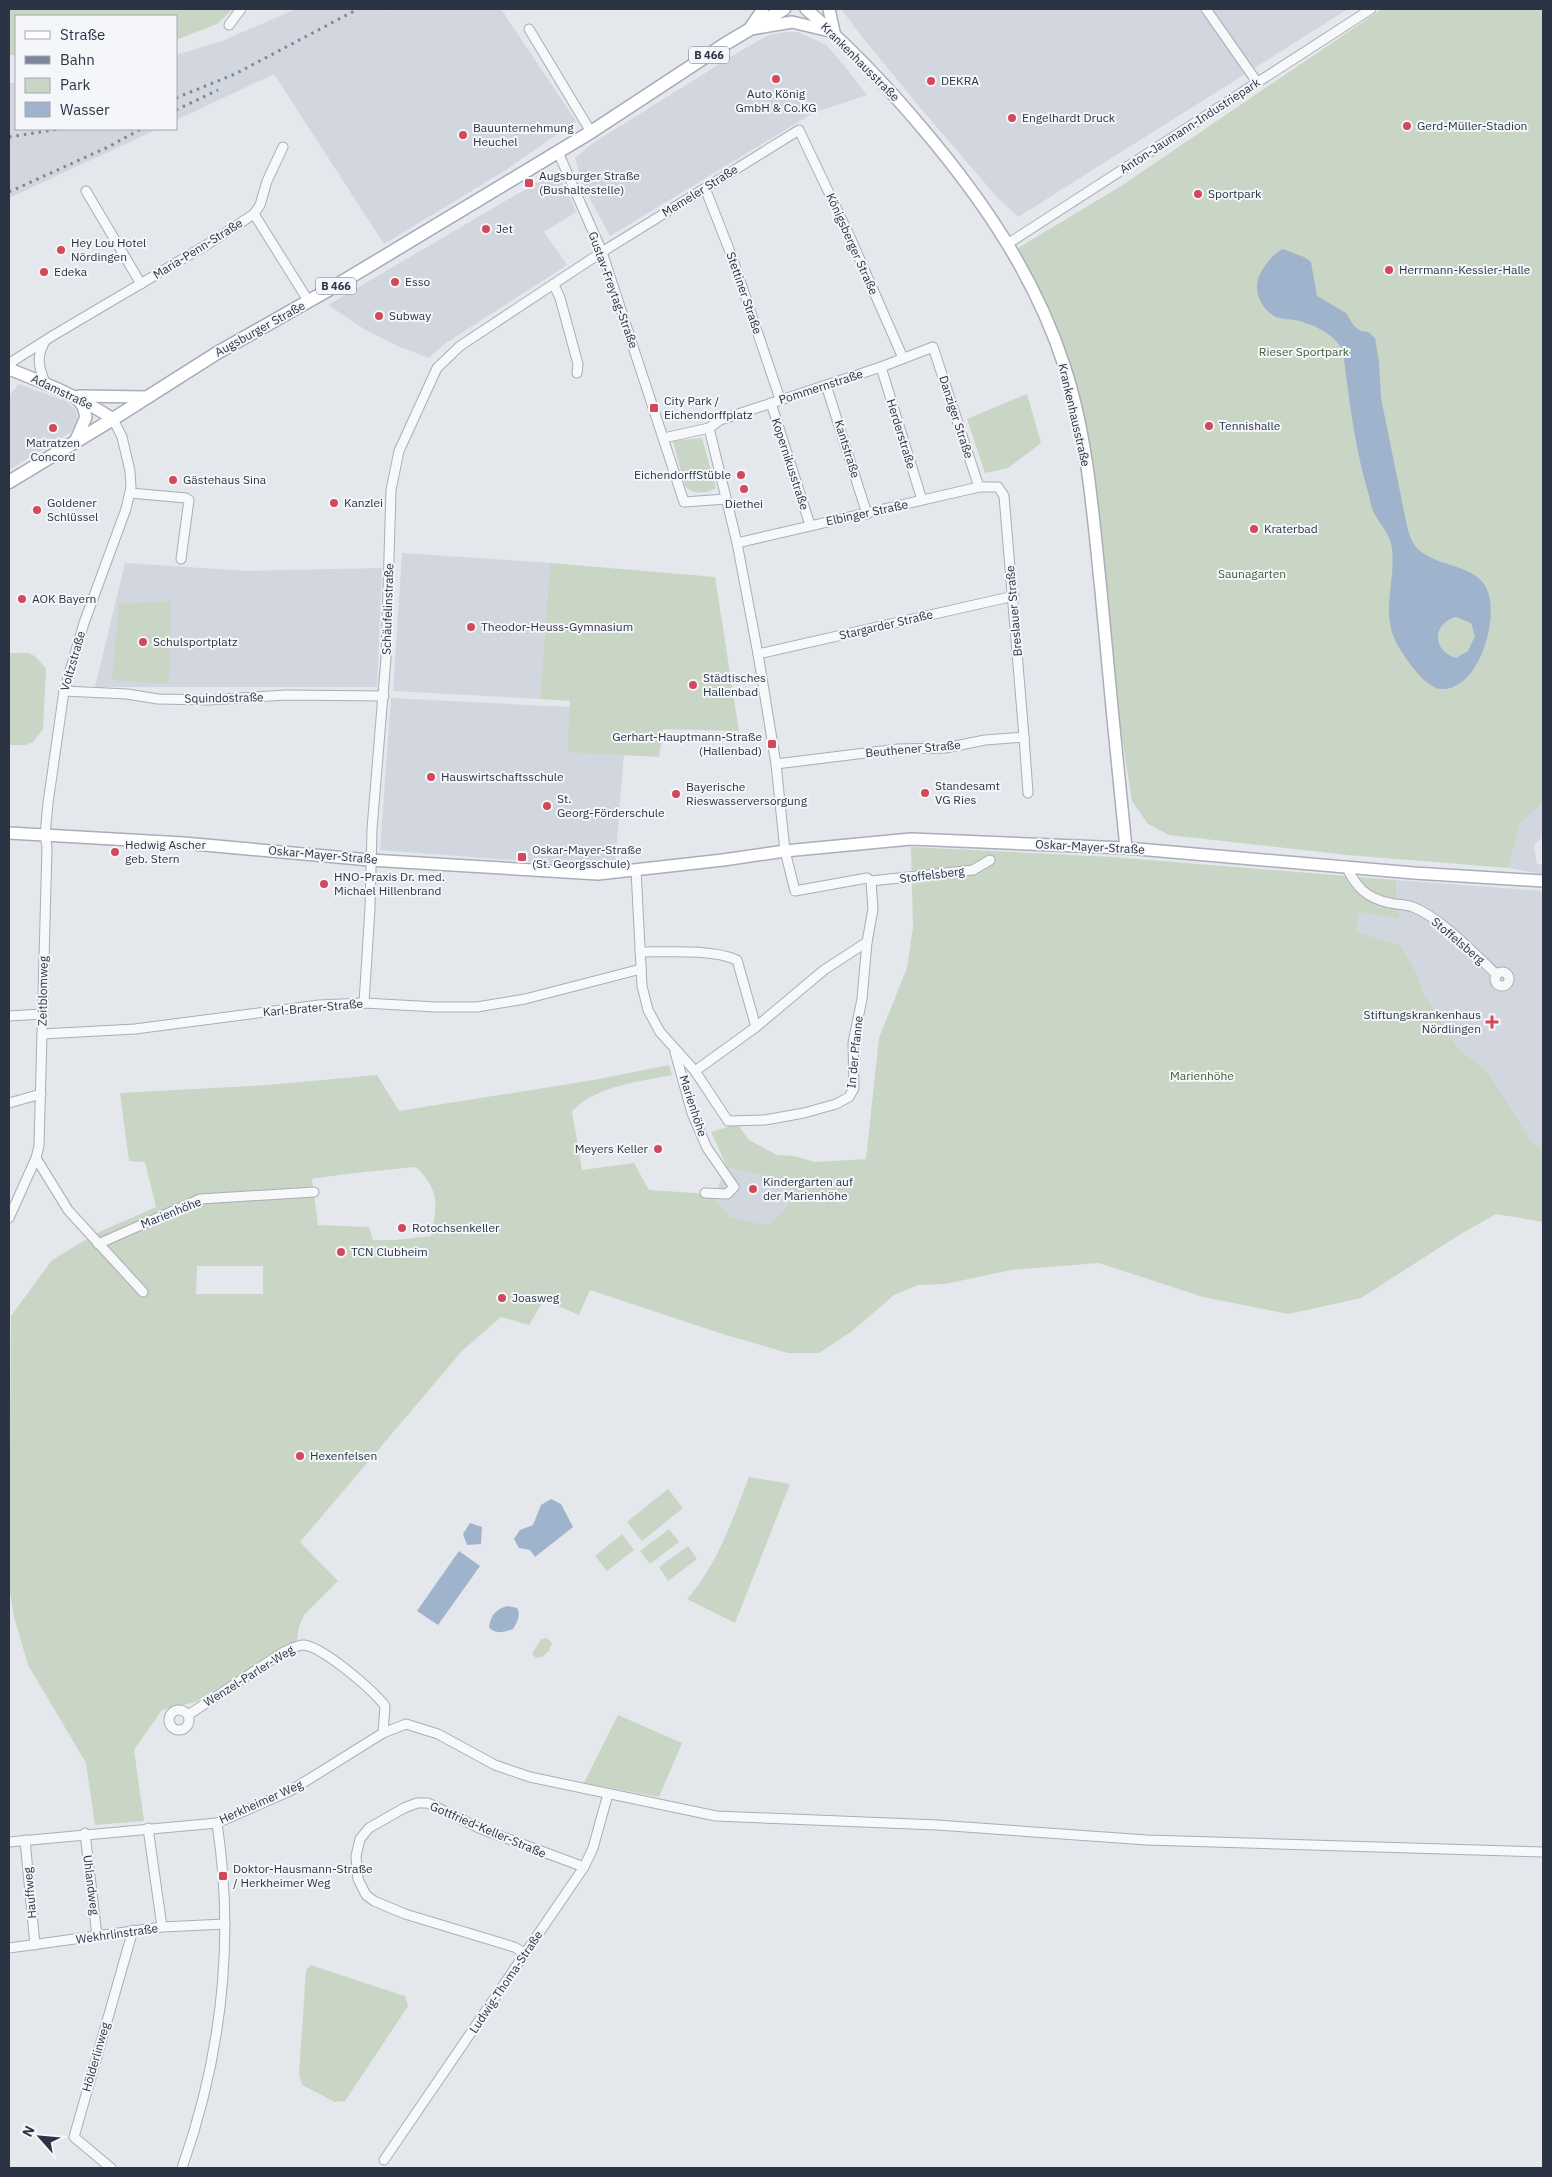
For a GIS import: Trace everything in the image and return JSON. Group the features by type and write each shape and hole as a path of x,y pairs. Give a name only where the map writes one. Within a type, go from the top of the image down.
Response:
{"main road":[{"path":"750,29 763,9"},
{"name":"Augsburger Straße","path":"9,482 217,353 309,302 591,132 784,9"},
{"name":"Krankenhausstraße","path":"806,9 834,32 884,83 961,174 1009,243 1037,296 1058,348 1082,438 1094,516 1126,848"},
{"path":"750,29 792,22 834,32 829,9"},
{"name":"Adamstraße","path":"9,368 75,396 113,419"},
{"path":"74,442 86,417 83,406 75,396"},
{"name":"B 466","path":"75,396 146,397"},
{"name":"Oskar-Mayer-Straße","path":"9,833 213,846 370,860 598,874 786,851 911,839 1126,848 1414,873 1543,881"}],"street":[{"path":"229,24 241,9"},
{"path":"1206,9 1257,82"},
{"name":"Anton-Jaumann-Industriepark","path":"1009,243 1371,9"},
{"path":"528,29 591,132"},
{"name":"Memeler Straße","path":"602,252 799,130"},
{"name":"Königsberger Straße","path":"799,130 850,237 903,358"},
{"name":"Maria-Penn-Straße","path":"9,368 13,361 45,340 208,244 254,214 260,205 267,180 283,147"},
{"name":"Gustav-Freytag-Straße","path":"558,152 602,252 684,502 726,499"},
{"name":"Stettiner Straße","path":"705,188 732,257 780,400"},
{"name":"Maria-Penn-Straße","path":"86,191 141,284"},
{"name":"Maria-Penn-Straße","path":"254,214 309,302"},
{"name":"Schäufelinstraße","path":"364,1003 370,908 370,860 384,696 389,604 391,496 399,451 437,368 445,358 460,346 602,252"},
{"path":"554,285 560,298 578,364 576,373"},
{"path":"45,340 39,351 38,361 45,383"},
{"name":"Pommernstraße","path":"663,434 709,428 720,420 881,367 933,347"},
{"name":"Danziger Straße","path":"933,347 979,487"},
{"name":"Herderstraße","path":"881,367 922,500"},
{"name":"Kantstraße","path":"826,385 867,514"},
{"name":"Kopernikusstraße","path":"770,403 810,525"},
{"name":"Voltzstraße","path":"45,835 64,691 82,630 126,510 130,493 130,471 120,432 113,419"},
{"path":"709,428 737,543 758,654 776,764 786,851 795,890 867,878 871,881"},
{"name":"Elbinger Straße","path":"737,543 979,487 998,487"},
{"name":"Breslauer Straße","path":"998,487 1004,496 1014,596 1024,737"},
{"path":"130,493 186,498 189,500 181,559"},
{"name":"Stargarder Straße","path":"758,654 1014,596"},
{"name":"Squindostraße","path":"64,691 210,700 286,695 384,696"},
{"path":"1024,737 1028,793"},
{"name":"Beuthener Straße","path":"776,764 898,749 944,748 985,740 1024,737"},
{"name":"Zeitblomweg","path":"9,1218 36,1158 39,1146 47,847 45,835"},
{"name":"Stoffelsberg","path":"871,881 973,870 990,860"},
{"name":"Stoffelsberg","path":"1346,866 1353,882 1362,892 1368,896 1390,903 1413,907 1443,925 1497,975"},
{"name":"In der Pfanne","path":"636,870 642,986 648,1010 660,1032 695,1071 728,1121 765,1120 804,1113 836,1104 849,1097 854,1088 854,1043 862,999 867,942 873,909 871,881"},
{"path":"695,1071 756,1027 824,970 867,942"},
{"path":"640,952 728,956 737,960 756,1027"},
{"name":"Karl-Brater-Straße","path":"42,1034 135,1029 319,1005 364,1003 477,1007 525,999 641,970"},
{"path":"9,1016 43,1014"},
{"name":"Marienhöhe","path":"674,1047 692,1113 707,1148 734,1187 727,1194 705,1193"},
{"path":"9,1103 41,1094"},
{"path":"36,1158 68,1210 144,1292"},
{"name":"Marienhöhe","path":"98,1244 200,1199 314,1192"},
{"name":"Wenzel-Parler-Weg","path":"188,1715 282,1653 305,1645 334,1661 377,1694 385,1706 383,1732"},
{"name":"Herkheimer Weg","path":"9,1842 85,1833 217,1823 290,1791 383,1732 406,1724 438,1734 495,1765 547,1782 716,1816 937,1825 1147,1840 1543,1852"},
{"name":"Ludwig-Thoma-Straße","path":"384,2160 584,1867 592,1848 608,1794"},
{"name":"Gottfried-Keller-Straße","path":"525,1953 514,1947 392,1910 374,1901 366,1895 358,1879 356,1856 360,1839 369,1828 404,1808 417,1803 428,1803 478,1828 584,1867"},
{"path":"182,2168 204,2099 222,2006 225,1924 222,1863 217,1823"},
{"path":"148,1828 162,1927"},
{"name":"Uhlandweg","path":"85,1833 98,1936"},
{"name":"Hauffweg","path":"25,1840 35,1945"},
{"name":"Wekhrlinstraße","path":"9,1948 133,1930 225,1924"},
{"name":"Hölderlinweg","path":"111,2168 74,2137 133,1930"}],"shaded area":[{"path":"296,9 388,9 383,13 390,9 501,9 576,121 506,170 384,244 274,74 178,119 178,54 222,41"},
{"path":"842,9 1348,9 1018,217 996,196 923,111 867,43"},
{"path":"798,32 826,45 867,95 813,113 610,236 583,186 575,158 590,145 747,47 769,35"},
{"path":"9,83 15,83 15,130 156,130 9,198"},
{"path":"555,172 565,186 576,212 544,232 567,265 443,345 429,358 400,347 364,329 328,305"},
{"path":"19,384 67,402 75,409 78,420 71,432 9,470 9,396"},
{"name":"Theodor-Heuss-Gymnasium","path":"402,553 550,563 540,699 393,691"},
{"path":"125,563 246,571 382,568 377,687 95,687"},
{"path":"391,698 570,707 567,751 624,755 615,863 563,864 380,850"},
{"path":"1543,802 1543,837 1534,845 1537,864 1543,865 1543,874 1509,868 1520,824"},
{"name":"Stiftungskrankenhaus Nördlingen","path":"1396,880 1543,891 1543,1149 1534,1145 1488,1072 1458,1048 1425,996 1417,975 1356,932 1359,912 1398,900"},
{"name":"Kindergarten auf der Marienhöhe","path":"727,1167 789,1181 789,1204 771,1223 762,1224 731,1217 713,1198"}],"green space":[{"path":"9,9 233,9 217,24 178,39 178,15 15,15 15,55 9,55"},
{"name":"Rieser Sportpark","path":"1382,9 1543,9 1543,802 1520,824 1509,868 1347,855 1169,835 1148,824 1132,801 1064,366 1013,251 1121,186"},
{"path":"1027,394 1041,443 1008,468 985,473 967,419"},
{"path":"702,438 716,488 700,493 692,491 685,486 673,441"},
{"path":"550,563 715,577 739,731 663,729 659,757 567,752 570,701 540,699"},
{"name":"Schulsportplatz","path":"171,601 169,684 112,680 119,604"},
{"path":"9,653 29,653 36,657 46,669 43,729 33,742 25,745 9,745"},
{"name":"Marienhöhe","path":"911,847 1113,857 1396,880 1399,918 1359,912 1356,932 1401,946 1417,975 1425,996 1458,1048 1488,1072 1534,1145 1543,1149 1543,1222 1496,1214 1459,1235 1361,1298 1288,1314 1203,1297 1099,1263 1011,1270 945,1284 918,1285 894,1295 851,1332 819,1353 788,1353 726,1335 590,1290 579,1315 544,1300 529,1325 501,1317 462,1351 300,1542 338,1581 304,1615 299,1627 297,1640 196,1702 162,1710 134,1750 144,1821 95,1825 86,1763 28,1665 14,1617 9,1587 11,1316 52,1260 97,1233 156,1207 145,1162 129,1161 120,1093 268,1085 377,1075 399,1111 594,1080 669,1065 672,1075 606,1090 582,1102 572,1111 582,1170 634,1163 649,1190 710,1194 731,1217 762,1224 771,1223 789,1204 789,1181 727,1167 711,1132 737,1124 749,1140 777,1155 794,1156 815,1162 866,1159 879,1038 907,968 913,927","holes":["413,1167 421,1172 430,1185 435,1199 436,1205 431,1236 396,1240 373,1240 369,1227 318,1225 312,1179","197,1266 263,1266 263,1294 196,1294"]},
{"path":"749,1477 790,1484 735,1623 687,1599 698,1586 716,1557"},
{"path":"668,1489 683,1508 642,1541 627,1522"},
{"path":"669,1529 679,1542 650,1564 640,1551"},
{"path":"622,1534 634,1550 607,1571 595,1556"},
{"path":"688,1546 697,1559 668,1581 659,1567"},
{"path":"546,1638 552,1643 549,1651 542,1657 536,1658 532,1654 541,1639"},
{"path":"618,1715 682,1743 659,1797 584,1783"},
{"path":"310,1965 405,1996 408,2006 345,2101 335,2102 302,2085 299,2074 306,1971"}],"water":[{"path":"1283,249 1304,257 1311,262 1317,296 1346,313 1354,326 1361,331 1368,332 1375,338 1379,362 1381,398 1407,526 1412,541 1430,557 1465,570 1475,576 1484,584 1489,595 1491,607 1490,622 1482,654 1475,668 1454,687 1435,688 1422,678 1405,657 1392,632 1389,609 1393,560 1392,548 1387,533 1373,511 1364,478 1353,424 1343,351 1335,340 1323,331 1302,322 1276,317 1262,304 1257,286 1258,280 1267,263","holes":["1456,617 1471,623 1475,636 1468,651 1456,658 1442,649 1438,637 1442,625"]},
{"path":"551,1499 561,1504 573,1527 535,1557 530,1550 519,1548 514,1539 520,1530 533,1525 541,1505"},
{"path":"470,1523 482,1527 481,1544 467,1545 463,1534"},
{"path":"459,1551 480,1566 438,1625 417,1611"},
{"path":"508,1606 517,1608 519,1613 513,1629 500,1632 491,1630 489,1627 493,1616 500,1609"}],"railway":[{"path":"178,97 235,74 358,9"},
{"path":"178,109 218,90"},
{"path":"9,137 53,130"},
{"path":"9,192 108,147 139,130"}],"place":[{"name":"Auto König GmbH & Co.KG","path":"776,79"},
{"name":"DEKRA","path":"931,81"},
{"name":"Engelhardt Druck","path":"1012,118"},
{"name":"Gerd-Müller-Stadion","path":"1407,126"},
{"name":"Bauunternehmung Heuchel","path":"463,135"},
{"name":"Augsburger Straße (Bushaltestelle)","path":"529,183"},
{"name":"Sportpark","path":"1198,194"},
{"name":"Jet","path":"486,229"},
{"name":"Hey Lou Hotel Nördingen","path":"61,250"},
{"name":"Herrmann-Kessler-Halle","path":"1389,270"},
{"name":"Edeka","path":"44,272"},
{"name":"Esso","path":"395,282"},
{"name":"Subway","path":"379,316"},
{"name":"City Park / Eichendorffplatz","path":"654,408"},
{"name":"Tennishalle","path":"1209,426"},
{"name":"Matratzen Concord","path":"53,428"},
{"name":"EichendorffStüble","path":"741,475"},
{"name":"Gästehaus Sina","path":"173,480"},
{"name":"Diethei","path":"744,489"},
{"name":"Kanzlei","path":"334,503"},
{"name":"Goldener Schlüssel","path":"37,510"},
{"name":"Kraterbad","path":"1254,529"},
{"name":"AOK Bayern","path":"22,599"},
{"name":"Theodor-Heuss-Gymnasium","path":"471,627"},
{"name":"Schulsportplatz","path":"143,642"},
{"name":"Städtisches Hallenbad","path":"693,685"},
{"name":"Gerhart-Hauptmann-Straße (Hallenbad)","path":"772,744"},
{"name":"Hauswirtschaftsschule","path":"431,777"},
{"name":"Standesamt VG Ries","path":"925,793"},
{"name":"Bayerische Rieswasserversorgung","path":"676,794"},
{"name":"St. Georg-Förderschule","path":"547,806"},
{"name":"Hedwig Ascher geb. Stern","path":"115,852"},
{"name":"Oskar-Mayer-Straße (St. Georgsschule)","path":"522,857"},
{"name":"HNO-Praxis Dr. med. Michael Hillenbrand","path":"324,884"},
{"name":"Stiftungskrankenhaus Nördlingen","path":"1492,1022"},
{"name":"Meyers Keller","path":"658,1149"},
{"name":"Kindergarten auf der Marienhöhe","path":"753,1189"},
{"name":"Rotochsenkeller","path":"402,1228"},
{"name":"TCN Clubheim","path":"341,1252"},
{"name":"Joasweg","path":"502,1298"},
{"name":"Hexenfelsen","path":"300,1456"},
{"name":"Doktor-Hausmann-Straße / Herkheimer Weg","path":"223,1876"}],"park label":[{"name":"Saunagarten","path":"1252,574"}]}
